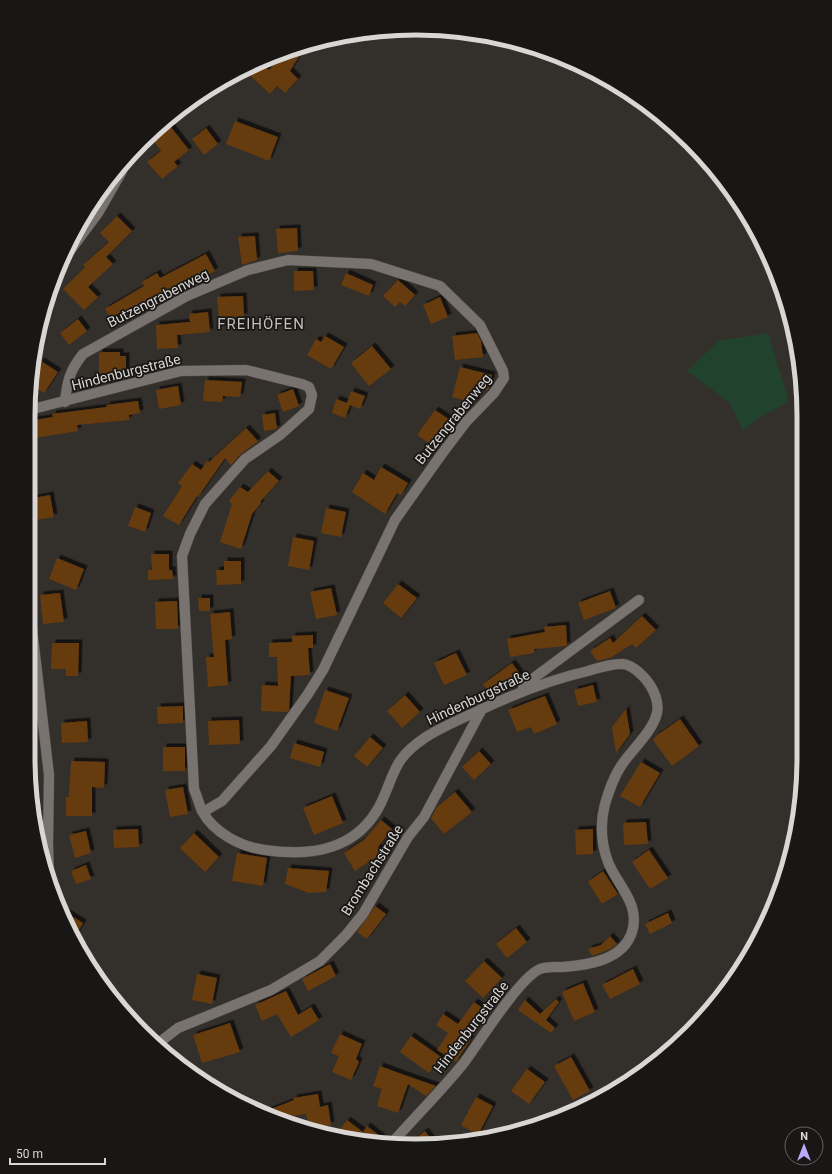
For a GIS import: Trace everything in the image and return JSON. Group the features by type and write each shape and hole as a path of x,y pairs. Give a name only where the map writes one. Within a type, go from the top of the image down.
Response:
{"street":[{"path":"78,241 98,213 116,182"},
{"name":"Butzengrabenweg","path":"65,402 66,385 73,367 83,354 187,296 248,270 288,260 371,264 440,286 480,325 503,371 504,378 494,393 466,422 395,520 323,670 308,694 271,746 222,801 203,812"},
{"name":"Hindenburgstraße","path":"35,409 181,371 246,370 302,384 308,387 312,395 309,409 280,435 245,459 205,504 190,534 182,556 194,789 203,812 220,831 235,841 253,848 303,854 328,849 356,834 371,818 380,806 397,762 425,738 512,695 556,678 624,664 637,670 649,683 657,701 656,713 649,731 629,754 612,781 602,815 601,830 608,862 625,890 634,915 632,930 625,945 614,954 588,965 541,968 525,980 464,1062 396,1138"},
{"path":"512,695 639,600"},
{"path":"35,654 49,775 49,860"},
{"name":"Brombachstraße","path":"162,1041 178,1028 271,990 320,961 346,935 363,914 408,837 424,818 482,709"}],"green space":[{"path":"768,333 789,401 759,418 743,431 730,403 687,371 718,341"}],"building":[{"path":"301,53 290,71 298,79 285,93 277,86 270,94 248,74 264,66 269,70 277,61"},
{"path":"235,121 278,137 269,161 226,144"},
{"path":"170,126 189,150 174,162 178,166 162,179 147,162 161,151 154,141"},
{"path":"206,128 218,144 204,155 192,139"},
{"path":"117,216 132,231 106,257 113,264 88,287 98,297 84,310 63,289 85,267 83,265 109,242 100,233"},
{"path":"297,228 298,251 278,253 276,229"},
{"path":"255,236 257,260 242,265 238,237"},
{"path":"206,254 215,271 183,288 181,285 114,323 105,309 144,286 142,282 157,273 160,278"},
{"path":"294,271 313,271 314,290 294,291"},
{"path":"346,273 373,285 369,296 341,285"},
{"path":"398,280 415,295 405,306 400,302 395,307 383,296"},
{"path":"243,296 244,317 219,319 217,297"},
{"path":"440,297 448,317 431,324 423,305"},
{"path":"208,312 210,332 177,335 178,348 157,349 156,325 190,322 189,314"},
{"path":"78,319 87,331 69,345 60,333"},
{"path":"477,333 481,341 483,357 455,360 452,336"},
{"path":"325,336 344,347 331,369 307,355 316,339 321,342"},
{"path":"372,346 391,369 369,386 351,363"},
{"path":"100,352 120,352 120,356 126,356 126,373 99,373"},
{"path":"41,361 58,372 44,393 36,388 38,366"},
{"path":"460,367 492,375 488,390 481,389 475,403 452,397"},
{"path":"205,380 242,382 240,397 223,396 222,402 203,401"},
{"path":"178,386 181,405 159,409 156,390"},
{"path":"293,389 299,406 283,412 277,395"},
{"path":"351,391 365,396 360,409 350,405 345,418 332,413 336,399 347,403"},
{"path":"138,401 140,413 129,415 129,420 77,425 78,431 35,438 35,420 53,417 52,414 107,407 106,405"},
{"path":"435,410 456,424 436,448 417,435"},
{"path":"275,413 277,429 264,431 262,415"},
{"path":"246,428 258,441 240,455 231,465 225,458 198,497 197,496 179,525 163,516 182,486 178,483 192,464 201,470 207,461 209,462"},
{"path":"381,467 408,483 401,495 397,493 385,514 352,492 363,473 374,480"},
{"path":"268,471 279,481 260,502 261,503 252,514 241,549 220,542 232,504 229,501 240,487 248,492"},
{"path":"50,495 54,517 35,520 35,498"},
{"path":"135,507 151,513 145,532 128,526"},
{"path":"326,508 346,512 341,537 321,533"},
{"path":"293,537 314,541 309,570 288,566"},
{"path":"151,554 169,554 169,570 172,570 173,579 148,580 148,570 152,570"},
{"path":"57,558 84,569 76,590 49,579"},
{"path":"224,561 241,561 241,584 217,585 216,570 224,570"},
{"path":"398,584 417,598 401,618 383,603"},
{"path":"331,588 337,615 316,619 310,592"},
{"path":"610,591 616,608 584,620 578,603"},
{"path":"60,593 64,622 43,624 40,595"},
{"path":"198,598 210,598 210,611 199,611"},
{"path":"177,601 178,629 156,629 155,602"},
{"path":"230,612 232,639 225,640 228,685 208,687 206,657 214,657 210,614"},
{"path":"642,616 656,630 636,648 632,644 610,658 597,661 590,651 610,638 613,643"},
{"path":"566,625 566,646 534,649 534,653 510,657 507,639 545,632 544,627"},
{"path":"313,635 313,648 308,648 310,675 291,676 289,710 287,712 261,711 262,685 278,686 277,657 269,657 269,643 292,642 292,636"},
{"path":"52,643 79,643 78,676 66,676 66,669 51,669"},
{"path":"456,653 467,675 444,685 434,663"},
{"path":"512,663 523,678 502,693 493,697 483,684"},
{"path":"593,685 597,702 578,706 574,690"},
{"path":"325,690 349,698 337,731 314,723"},
{"path":"405,695 420,712 402,728 387,711"},
{"path":"545,696 557,724 534,734 531,727 517,732 508,710"},
{"path":"183,706 183,723 158,724 157,707"},
{"path":"626,709 630,734 616,753 612,727"},
{"path":"680,719 699,746 672,766 653,740 656,736"},
{"path":"239,720 240,744 209,745 208,721"},
{"path":"87,721 88,742 62,743 61,723"},
{"path":"370,737 383,748 367,767 354,756"},
{"path":"294,743 324,752 320,767 290,758"},
{"path":"163,747 185,747 185,771 163,771"},
{"path":"479,751 491,764 474,780 462,767"},
{"path":"71,761 105,762 104,788 92,787 92,816 66,816 66,797 69,797"},
{"path":"641,762 660,773 640,807 620,796"},
{"path":"183,787 188,814 170,817 165,790"},
{"path":"455,792 472,812 444,834 431,818 437,807"},
{"path":"332,796 343,823 314,835 303,808"},
{"path":"381,820 392,829 378,847 382,853 355,871 344,853 365,839"},
{"path":"646,822 648,844 624,845 623,823"},
{"path":"138,829 139,847 114,848 113,830"},
{"path":"593,829 593,854 576,855 575,830"},
{"path":"86,831 91,853 75,858 69,835"},
{"path":"194,833 219,857 205,872 180,848"},
{"path":"649,850 668,878 650,889 632,862"},
{"path":"237,853 267,858 263,886 232,881"},
{"path":"86,865 91,879 76,884 71,871"},
{"path":"288,868 329,871 326,892 309,893 285,884"},
{"path":"603,871 618,894 602,904 588,882"},
{"path":"375,906 386,914 367,939 357,932"},
{"path":"668,913 672,923 650,934 645,924"},
{"path":"68,914 83,923 77,933"},
{"path":"516,928 527,942 507,958 496,944"},
{"path":"610,936 617,944 610,949 592,956 588,949 601,945"},
{"path":"484,961 502,978 483,998 465,981"},
{"path":"330,964 336,976 308,991 302,979"},
{"path":"633,969 640,984 610,999 602,985"},
{"path":"197,974 217,978 212,1004 192,1000"},
{"path":"583,983 595,1012 574,1021 562,992"},
{"path":"286,991 298,1015 311,1007 319,1020 291,1037 277,1014 262,1021 255,1005"},
{"path":"556,999 559,1002 546,1020 555,1028 551,1033 518,1010 525,1000 540,1014"},
{"path":"474,1002 487,1011 469,1037 471,1039 456,1062 437,1050 448,1033 436,1025 443,1014 458,1024"},
{"path":"230,1023 240,1052 202,1063 193,1035"},
{"path":"340,1034 362,1044 356,1059 359,1062 351,1080 332,1072 339,1056 331,1053"},
{"path":"411,1036 441,1057 429,1073 400,1052"},
{"path":"571,1057 590,1091 573,1100 554,1066"},
{"path":"380,1066 436,1086 426,1096 408,1084 398,1113 377,1106 382,1089 373,1086"},
{"path":"527,1069 545,1082 529,1104 511,1091"},
{"path":"318,1094 320,1107 328,1105 331,1125 322,1127 308,1123 306,1114 288,1117 269,1110 294,1100 293,1098"},
{"path":"476,1097 493,1106 479,1134 461,1125"},
{"path":"347,1120 363,1132 367,1126 381,1137 366,1136 339,1131"},
{"path":"425,1131 431,1138 416,1139 414,1139"}],"district":[{"name":"FREIHÖFEN","path":"261,324"}]}
